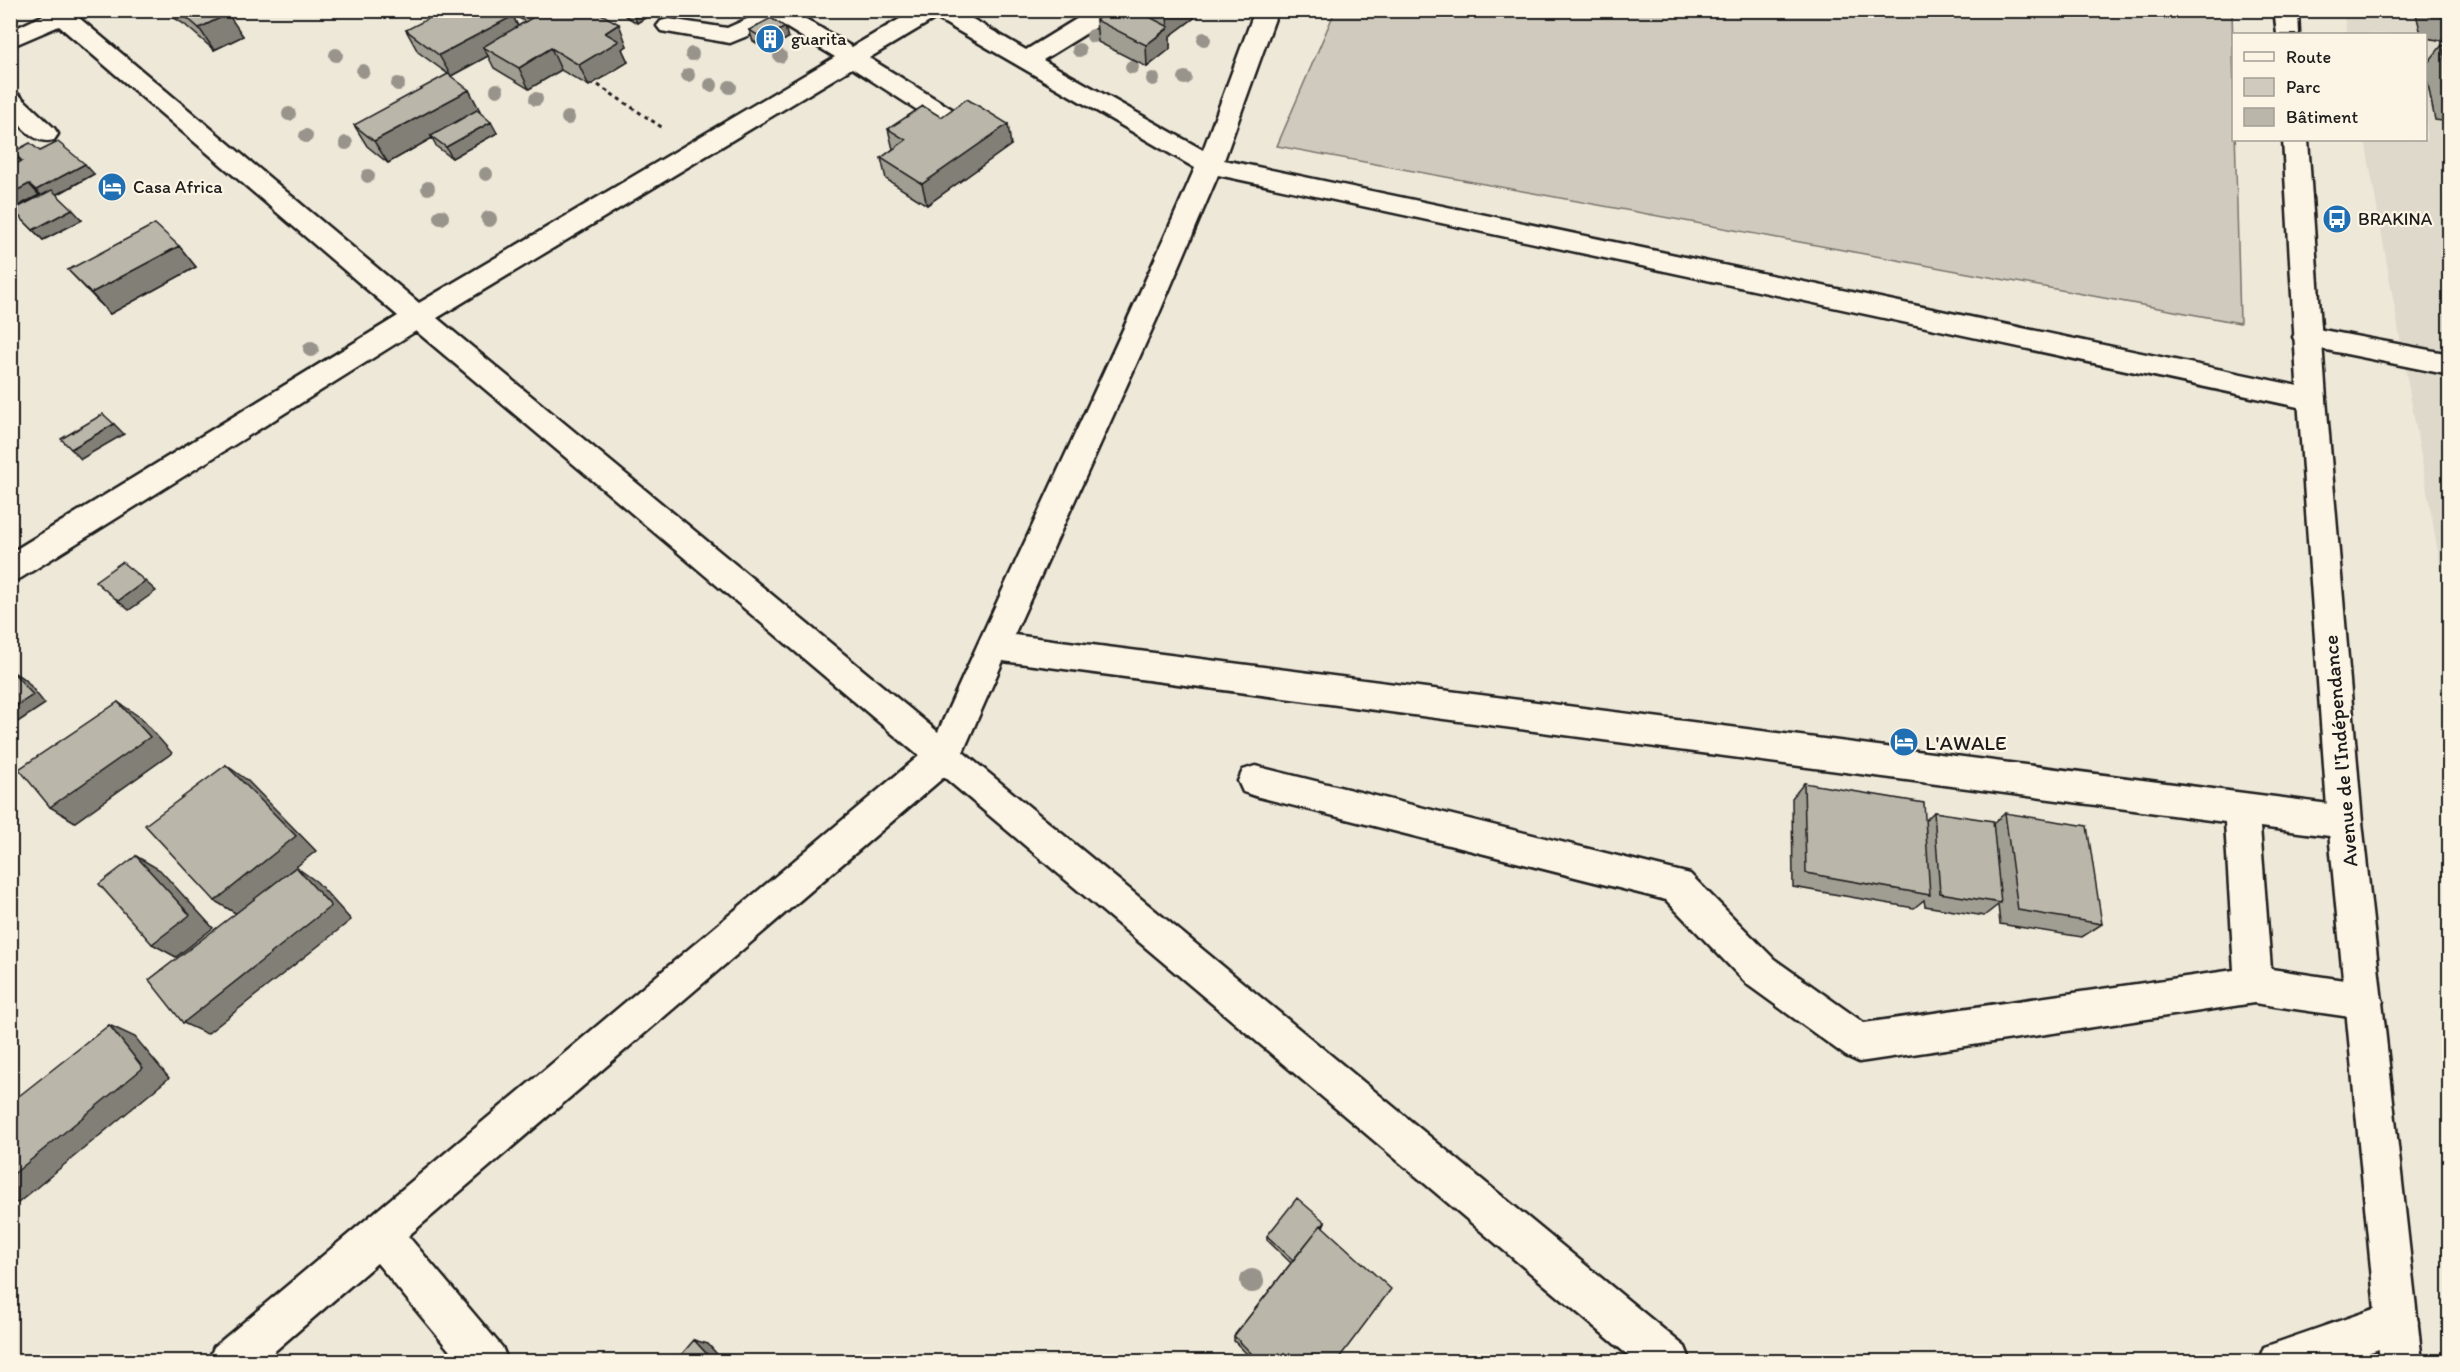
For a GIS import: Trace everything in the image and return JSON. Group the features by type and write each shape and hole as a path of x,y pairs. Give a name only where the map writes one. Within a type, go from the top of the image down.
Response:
{"main road":[{"path":"10,569 417,317 932,10"},
{"path":"939,10 1209,165 2312,399"},
{"path":"1026,60 1108,10"},
{"path":"229,1362 945,755 992,646 1151,300 1209,165 1267,10"},
{"path":"2286,10 2288,33"},
{"path":"10,40 63,12 417,317 945,755 1670,1362"},
{"path":"669,26 730,36 779,14 791,19 959,125"},
{"path":"10,101 45,134"},
{"name":"Avenue de l'Indépendance","path":"2295,141 2307,337 2345,822 2399,1342"},
{"path":"2307,337 2450,365"},
{"path":"992,646 2345,822"},
{"path":"1255,782 1677,886 1761,972 1860,1043 2254,985 2364,1001"},
{"path":"2241,808 2254,985"},
{"path":"380,1234 487,1362"},
{"path":"2279,1362 2399,1342"}],"path":[{"path":"598,85 696,150"}],"shaded area":[{"path":"2343,11 2449,11 2449,615 2365,141 2427,141 2427,33 2347,33"}],"green space":[{"path":"1335,11 2232,11 2232,141 2235,141 2240,323 1277,146"}],"building":[{"path":"178,10 223,10 228,14 199,28"},
{"path":"445,10 505,10 513,16 439,55 406,30"},
{"path":"545,10 570,12 594,10 619,24 605,33 619,41 579,65 551,48 519,68 483,47"},
{"path":"1110,10 1136,10 1169,27 1146,45 1096,20"},
{"path":"1156,10 1175,10 1167,16"},
{"path":"2438,10 2450,10 2450,18 2439,16"},
{"path":"771,18 785,27 764,39 749,30"},
{"path":"2442,45 2450,47 2450,81"},
{"path":"448,74 469,90 374,141 354,125"},
{"path":"967,99 1008,124 922,184 881,158 906,140 888,129 923,106 941,117"},
{"path":"477,110 491,122 446,147 431,136"},
{"path":"58,142 85,164 36,190 29,184 10,194 10,167 22,161 13,152 30,143 40,151"},
{"path":"52,190 72,209 33,230 13,210"},
{"path":"155,224 179,246 91,293 68,270"},
{"path":"103,414 114,424 71,449 61,439"},
{"path":"122,562 145,581 118,601 95,581"},
{"path":"13,672 33,695 10,710 10,673"},
{"path":"118,702 150,737 50,807 19,769"},
{"path":"226,765 296,836 215,901 145,825"},
{"path":"1804,783 1924,803 1930,895 1806,873"},
{"path":"1934,812 1993,821 2001,903 1940,893"},
{"path":"2005,813 2087,826 2102,924 2018,910"},
{"path":"136,856 190,915 152,944 99,884"},
{"path":"296,867 331,906 183,1023 149,980"},
{"path":"109,1025 143,1068 10,1177 10,1103"},
{"path":"1297,1198 1325,1222 1293,1260 1267,1236"},
{"path":"1321,1225 1391,1289 1336,1362 1260,1362 1234,1336"},
{"path":"694,1340 714,1362 675,1362"}],"place":[{"name":"guarita","path":"770,39"},
{"name":"Casa Africa","path":"112,187"},
{"name":"BRAKINA","path":"2337,219"},
{"name":"L'AWALE","path":"1904,742"}]}
